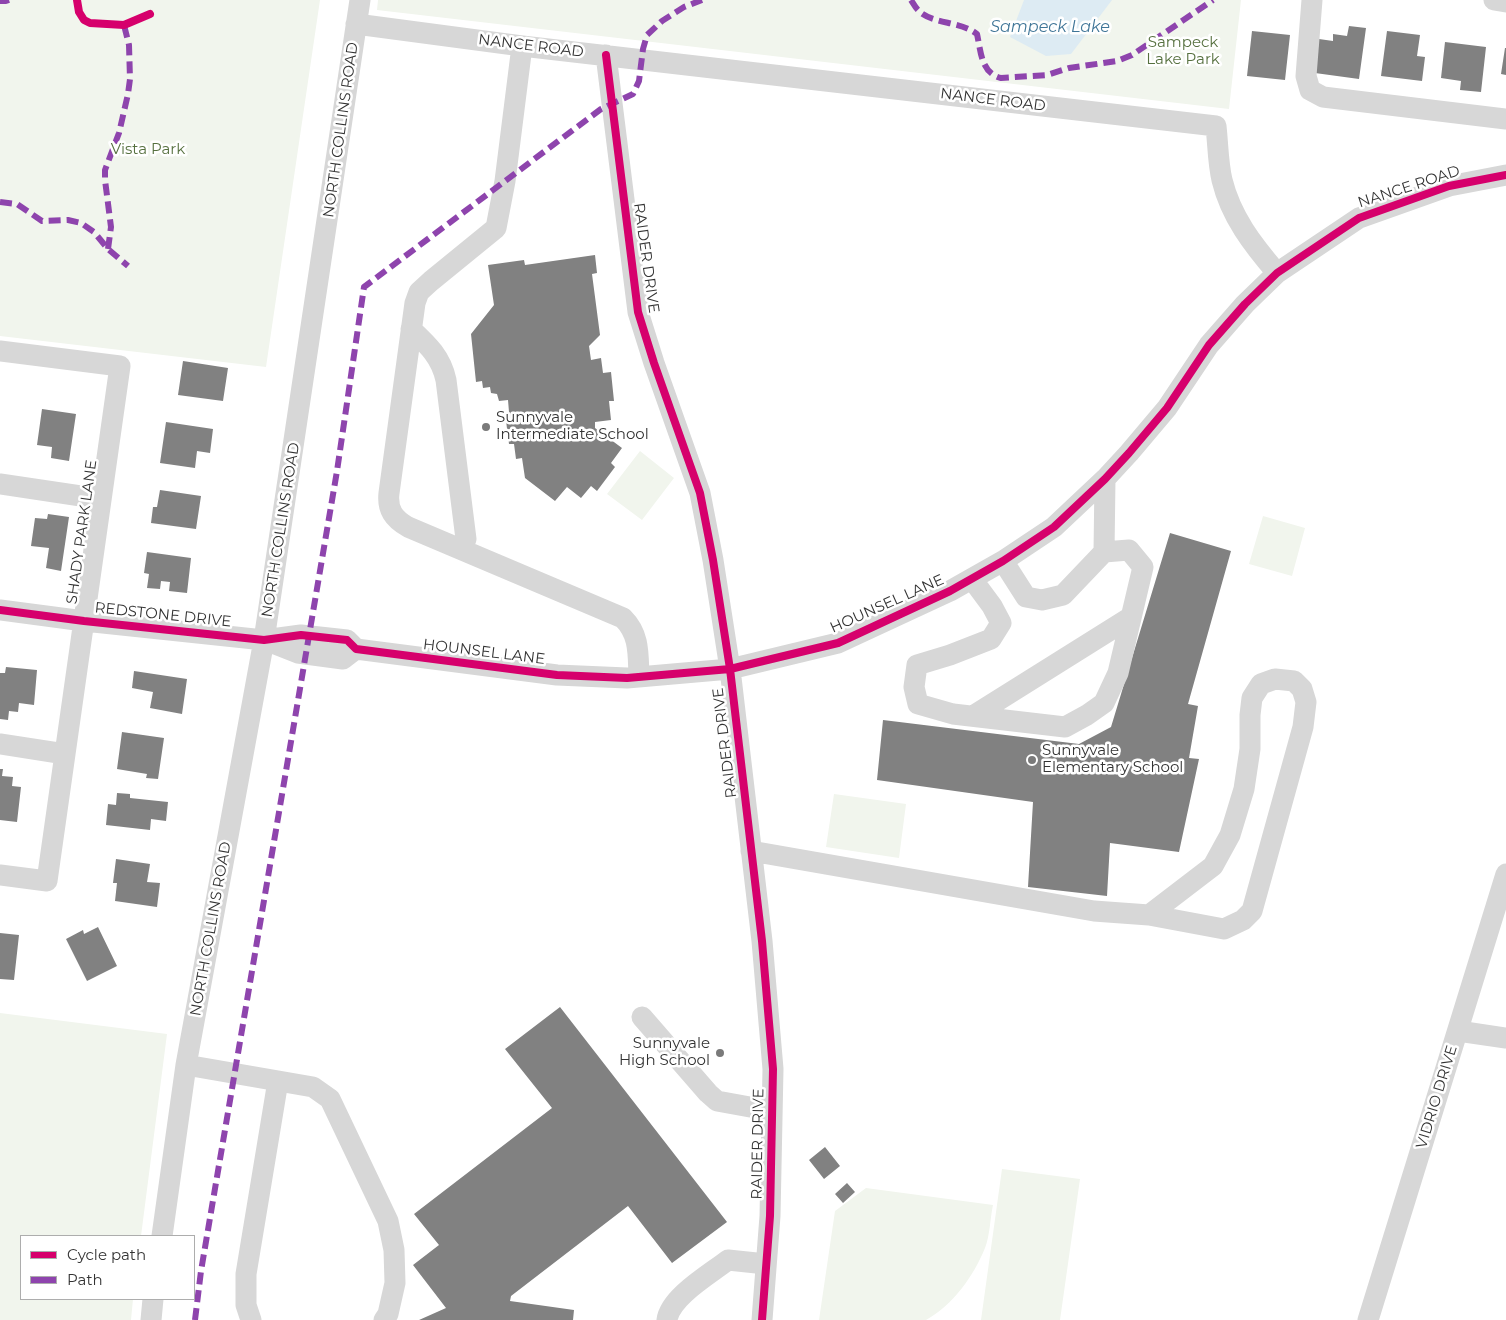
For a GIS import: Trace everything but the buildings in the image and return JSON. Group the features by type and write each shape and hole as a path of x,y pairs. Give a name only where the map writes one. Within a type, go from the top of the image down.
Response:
{"street":[{"name":"NORTH COLLINS ROAD","path":"162,1235 186,1065 264,640 360,0"},
{"path":"1312,0 1306,76 1310,90 1323,97 1506,119"},
{"path":"1494,0 1506,2"},
{"name":"NANCE ROAD","path":"356,24 522,46 1216,126 1222,179 1234,215 1252,243 1276,273 1359,218 1449,186 1506,175"},
{"path":"522,46 505,181 496,228 419,292 415,303 389,493 389,508 392,515 408,527 623,618 630,625 637,642 639,677"},
{"name":"RAIDER DRIVE","path":"606,55 638,312 700,494 713,560 730,668 762,941 772,1059 770,1216 762,1320"},
{"name":"HOUNSEL LANE","path":"264,640 298,653 343,659 356,650 557,675 627,678 730,668 838,643 950,591 1003,562 1054,527 1106,478 1167,408 1209,345 1245,304 1276,273"},
{"path":"412,329 432,348 439,359 446,380 466,539 462,550"},
{"name":"SHADY PARK LANE","path":"0,351 120,366 47,881 0,875"},
{"path":"1104,552 1106,478"},
{"path":"0,484 101,500"},
{"path":"972,579 992,606 1001,623 991,639 950,655 917,665 914,686 918,704 953,714 1065,727 1087,715 1104,703 1118,673 1143,566 1129,550 1104,552 1063,595 1042,600 1026,597 1003,562"},
{"name":"REDSTONE DRIVE","path":"0,610 264,640"},
{"path":"973,716 1131,617"},
{"path":"751,851 1094,911 1149,915 1224,930 1243,920 1252,911 1303,727 1306,702 1302,689 1294,681 1275,679 1261,684 1252,698 1250,749 1244,789 1230,834 1212,866 1149,915"},
{"path":"0,744 65,754"},
{"name":"VIDRIO DRIVE","path":"1368,1320 1506,874"},
{"path":"642,1017 708,1093 718,1101 772,1112"},
{"path":"1458,1031 1506,1038"},
{"path":"186,1065 312,1087 330,1099 388,1221 394,1250 395,1283 388,1314 384,1320"},
{"path":"251,1320 246,1305 246,1274 278,1081"},
{"path":"667,1320 668,1314 679,1298 728,1260 766,1264"},
{"path":"150,1320 153,1300"}],"green space":[{"name":"Vista Park","path":"0,0 320,0 266,367 0,336"},
{"name":"Sampeck Lake Park","path":"378,0 1241,0 1229,109 377,10"},
{"path":"640,451 674,478 642,520 607,494"},
{"path":"1263,516 1305,528 1292,576 1249,564"},
{"path":"834,794 906,804 899,858 826,847"},
{"path":"0,1013 167,1034 141,1235 20,1235 20,1300 133,1300 131,1320 0,1320"},
{"path":"1002,1169 1080,1179 1060,1320 981,1320"},
{"path":"866,1188 993,1205 987,1243 975,1269 953,1298 936,1314 926,1320 819,1320 835,1211"}],"water":[{"name":"Sampeck Lake","path":"1024,0 1112,0 1071,54 1046,56 1010,37"}],"marked path":[{"path":"0,1 9,0"},
{"path":"195,1320 201,1271 337,471 364,287 601,109 633,94 639,81 643,49 647,35 662,21 684,7 702,0"},
{"path":"911,0 923,15 963,27 977,34 981,55 986,67 989,72 1001,78 1047,75 1069,68 1117,61 1132,55 1213,0"},
{"path":"108,249 111,227 105,170 119,133 130,79 129,45 124,25"},
{"path":"0,202 17,204 42,221 68,220 81,223 94,232 108,249 128,266"}],"cycle path":[{"path":"77,0 79,12 84,20 90,23 124,25 150,14"},
{"path":"606,55 638,312 700,493 713,560 730,669 762,941 773,1069 770,1216 762,1320"},
{"path":"0,610 264,640 301,635 347,640 356,649 557,675 627,678 730,669 838,643 950,591 1003,561 1054,527 1105,479 1129,453 1167,408 1209,345 1245,304 1277,273 1359,218 1449,186 1506,175"}],"place":[{"name":"Sunnyvale Intermediate School","path":"486,427"},
{"name":"Sunnyvale Elementary School","path":"1032,760"},
{"name":"Sunnyvale High School","path":"720,1053"}]}
